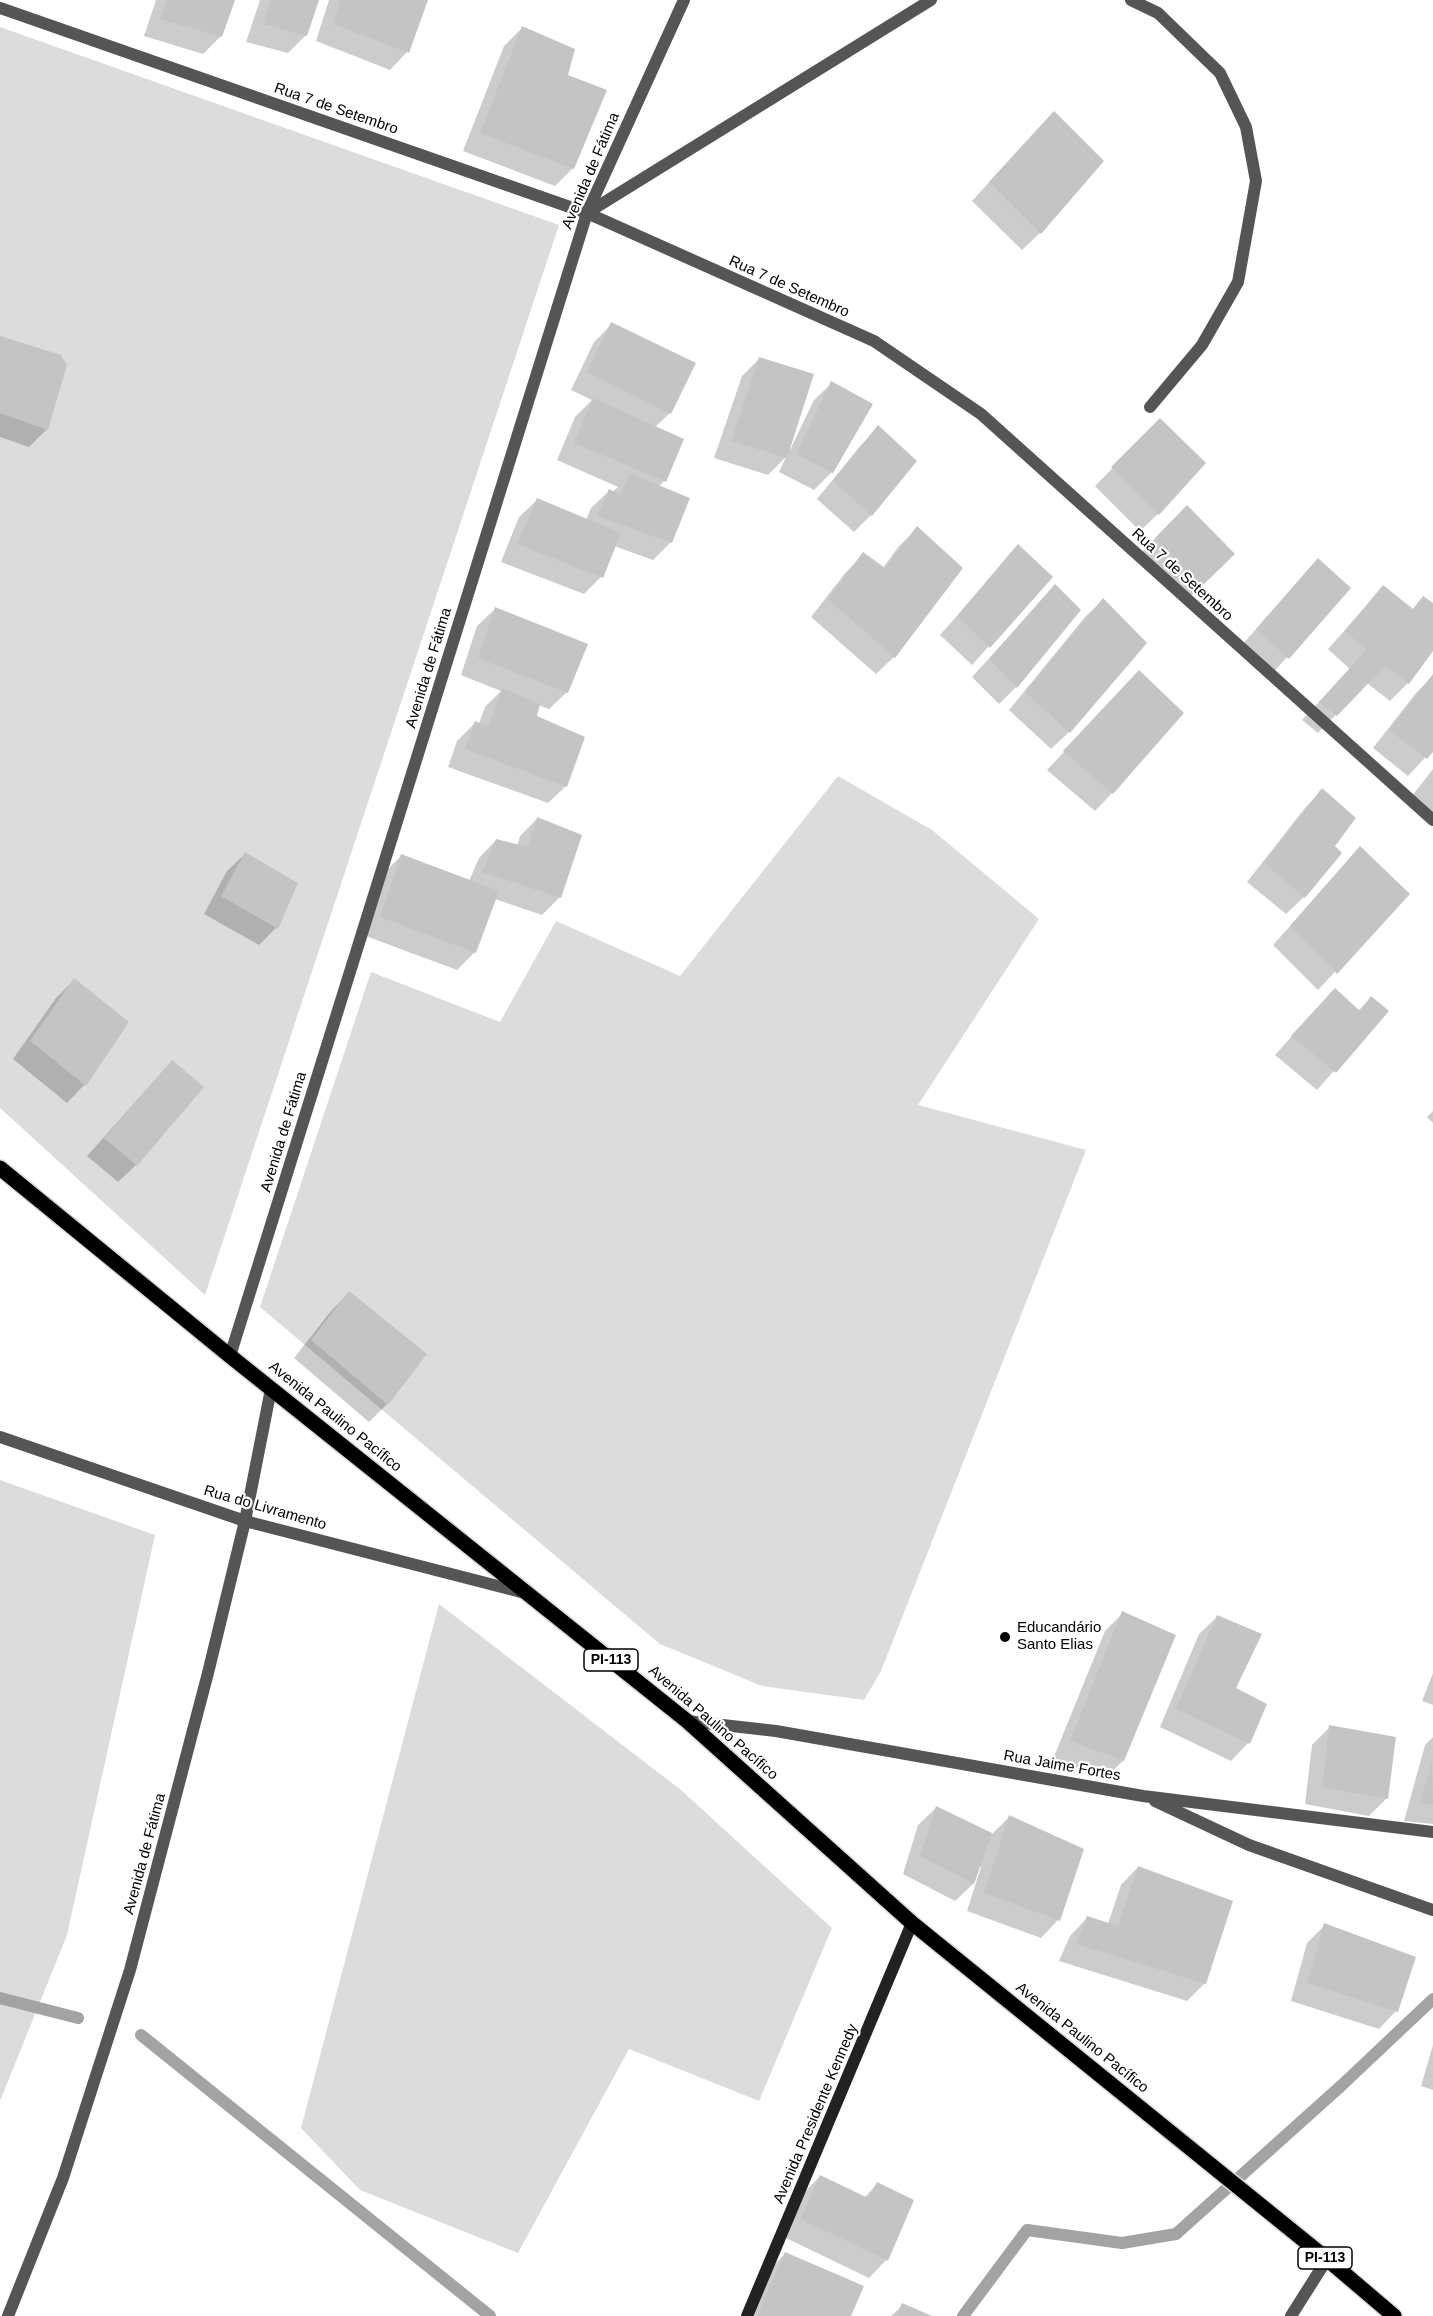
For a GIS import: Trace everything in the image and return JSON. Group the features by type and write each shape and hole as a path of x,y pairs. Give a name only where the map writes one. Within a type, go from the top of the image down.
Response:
{"main road":[{"name":"Avenida Paulino Pacífico","path":"0,1168 271,1389 687,1720 912,1923 1327,2259 1394,2316"}],"street":[{"name":"Avenida de Fátima","path":"230,1356 587,213 684,0"},
{"path":"587,213 931,0"},
{"path":"1131,0 1158,13 1220,73 1246,127 1256,181 1238,282 1202,345 1150,407"},
{"name":"Rua 7 de Setembro","path":"0,8 587,213 874,341 981,414 1433,820"},
{"name":"Avenida de Fátima","path":"8,2316 63,2178 130,1970 208,1673 245,1521 271,1389"},
{"name":"Rua do Livramento","path":"0,1437 245,1521 526,1593"},
{"name":"Rua Jaime Fortes","path":"687,1720 776,1731 1143,1796 1433,1832"},
{"path":"1143,1796 1249,1845 1433,1910"},
{"name":"Avenida Presidente Kennedy","path":"747,2316 912,1923"},
{"path":"1291,2316 1327,2259"}],"shaded area":[{"path":"0,27 559,225 205,1295 0,1108"},
{"path":"838,776 932,830 1039,919 918,1105 1086,1150 881,1671 864,1700 762,1686 660,1644 260,1307 371,972 500,1022 556,921 680,976"},
{"path":"0,1480 155,1535 67,1935 0,2101"},
{"path":"439,1604 681,1790 832,1928 759,2101 629,2049 518,2253 360,2190 301,2128"}],"building":[{"path":"167,0 235,0 222,37 160,19"},
{"path":"271,0 319,0 307,36 263,24"},
{"path":"340,0 428,0 409,53 333,24"},
{"path":"522,26 575,49 568,75 607,90 574,169 480,133"},
{"path":"1054,111 1104,161 1041,234 989,182"},
{"path":"611,322 696,363 671,414 587,372"},
{"path":"0,336 61,355 67,365 48,430 0,413"},
{"path":"759,357 814,374 787,458 731,441"},
{"path":"831,381 873,404 833,473 796,454"},
{"path":"593,398 684,439 666,482 574,443"},
{"path":"1160,418 1206,463 1159,515 1111,467"},
{"path":"878,425 917,461 872,516 833,481"},
{"path":"629,473 690,498 672,543 597,516 609,489 621,495"},
{"path":"537,498 621,533 603,578 517,544"},
{"path":"1187,505 1235,554 1202,586 1155,538"},
{"path":"917,526 963,568 895,658 828,599 863,552 885,568"},
{"path":"1018,544 1053,577 990,648 957,616"},
{"path":"1318,558 1351,588 1289,659 1256,629"},
{"path":"1055,584 1081,610 1017,688 989,659"},
{"path":"1383,585 1413,609 1423,596 1433,603 1433,651 1409,684 1385,666 1337,716 1319,702 1366,650 1345,631"},
{"path":"1103,598 1147,643 1070,733 1025,692"},
{"path":"495,607 588,644 568,693 478,658"},
{"path":"1139,670 1184,713 1113,794 1063,751"},
{"path":"1433,674 1433,752 1427,759 1389,730"},
{"path":"502,688 540,704 537,716 585,737 567,787 465,749 475,721 489,726"},
{"path":"1322,788 1356,818 1335,846 1342,853 1305,898 1264,863"},
{"path":"537,817 582,835 561,898 482,872 496,839 528,847"},
{"path":"1360,846 1410,894 1337,974 1290,926"},
{"path":"245,852 298,883 278,929 221,896"},
{"path":"401,854 499,891 476,953 380,917"},
{"path":"74,978 129,1022 86,1086 30,1041"},
{"path":"1335,988 1360,1011 1371,996 1389,1011 1336,1073 1291,1036"},
{"path":"172,1060 204,1087 137,1166 104,1138"},
{"path":"349,1291 427,1354 388,1405 311,1340"},
{"path":"1122,1611 1176,1635 1124,1761 1070,1741"},
{"path":"1217,1615 1262,1634 1236,1688 1267,1704 1250,1744 1176,1709"},
{"path":"1329,1725 1396,1737 1388,1799 1322,1787"},
{"path":"1432,1761 1433,1805 1420,1803"},
{"path":"936,1806 992,1833 974,1884 920,1856"},
{"path":"1009,1815 1084,1849 1060,1921 984,1893"},
{"path":"1138,1866 1233,1901 1206,1984 1076,1944 1087,1916 1118,1926"},
{"path":"1324,1923 1416,1957 1398,2012 1307,1983"},
{"path":"820,2175 868,2198 877,2182 914,2200 888,2261 801,2219"},
{"path":"785,2252 864,2286 851,2316 757,2316"},
{"path":"902,2303 932,2316 896,2316"}],"waterway":[{"path":"0,1998 78,2018"},
{"path":"963,2316 1027,2230 1122,2243 1176,2234 1342,2085 1433,1999"},
{"path":"141,2035 490,2316"}],"place":[{"name":"Educandário Santo Elias","path":"1005,1637"}]}
